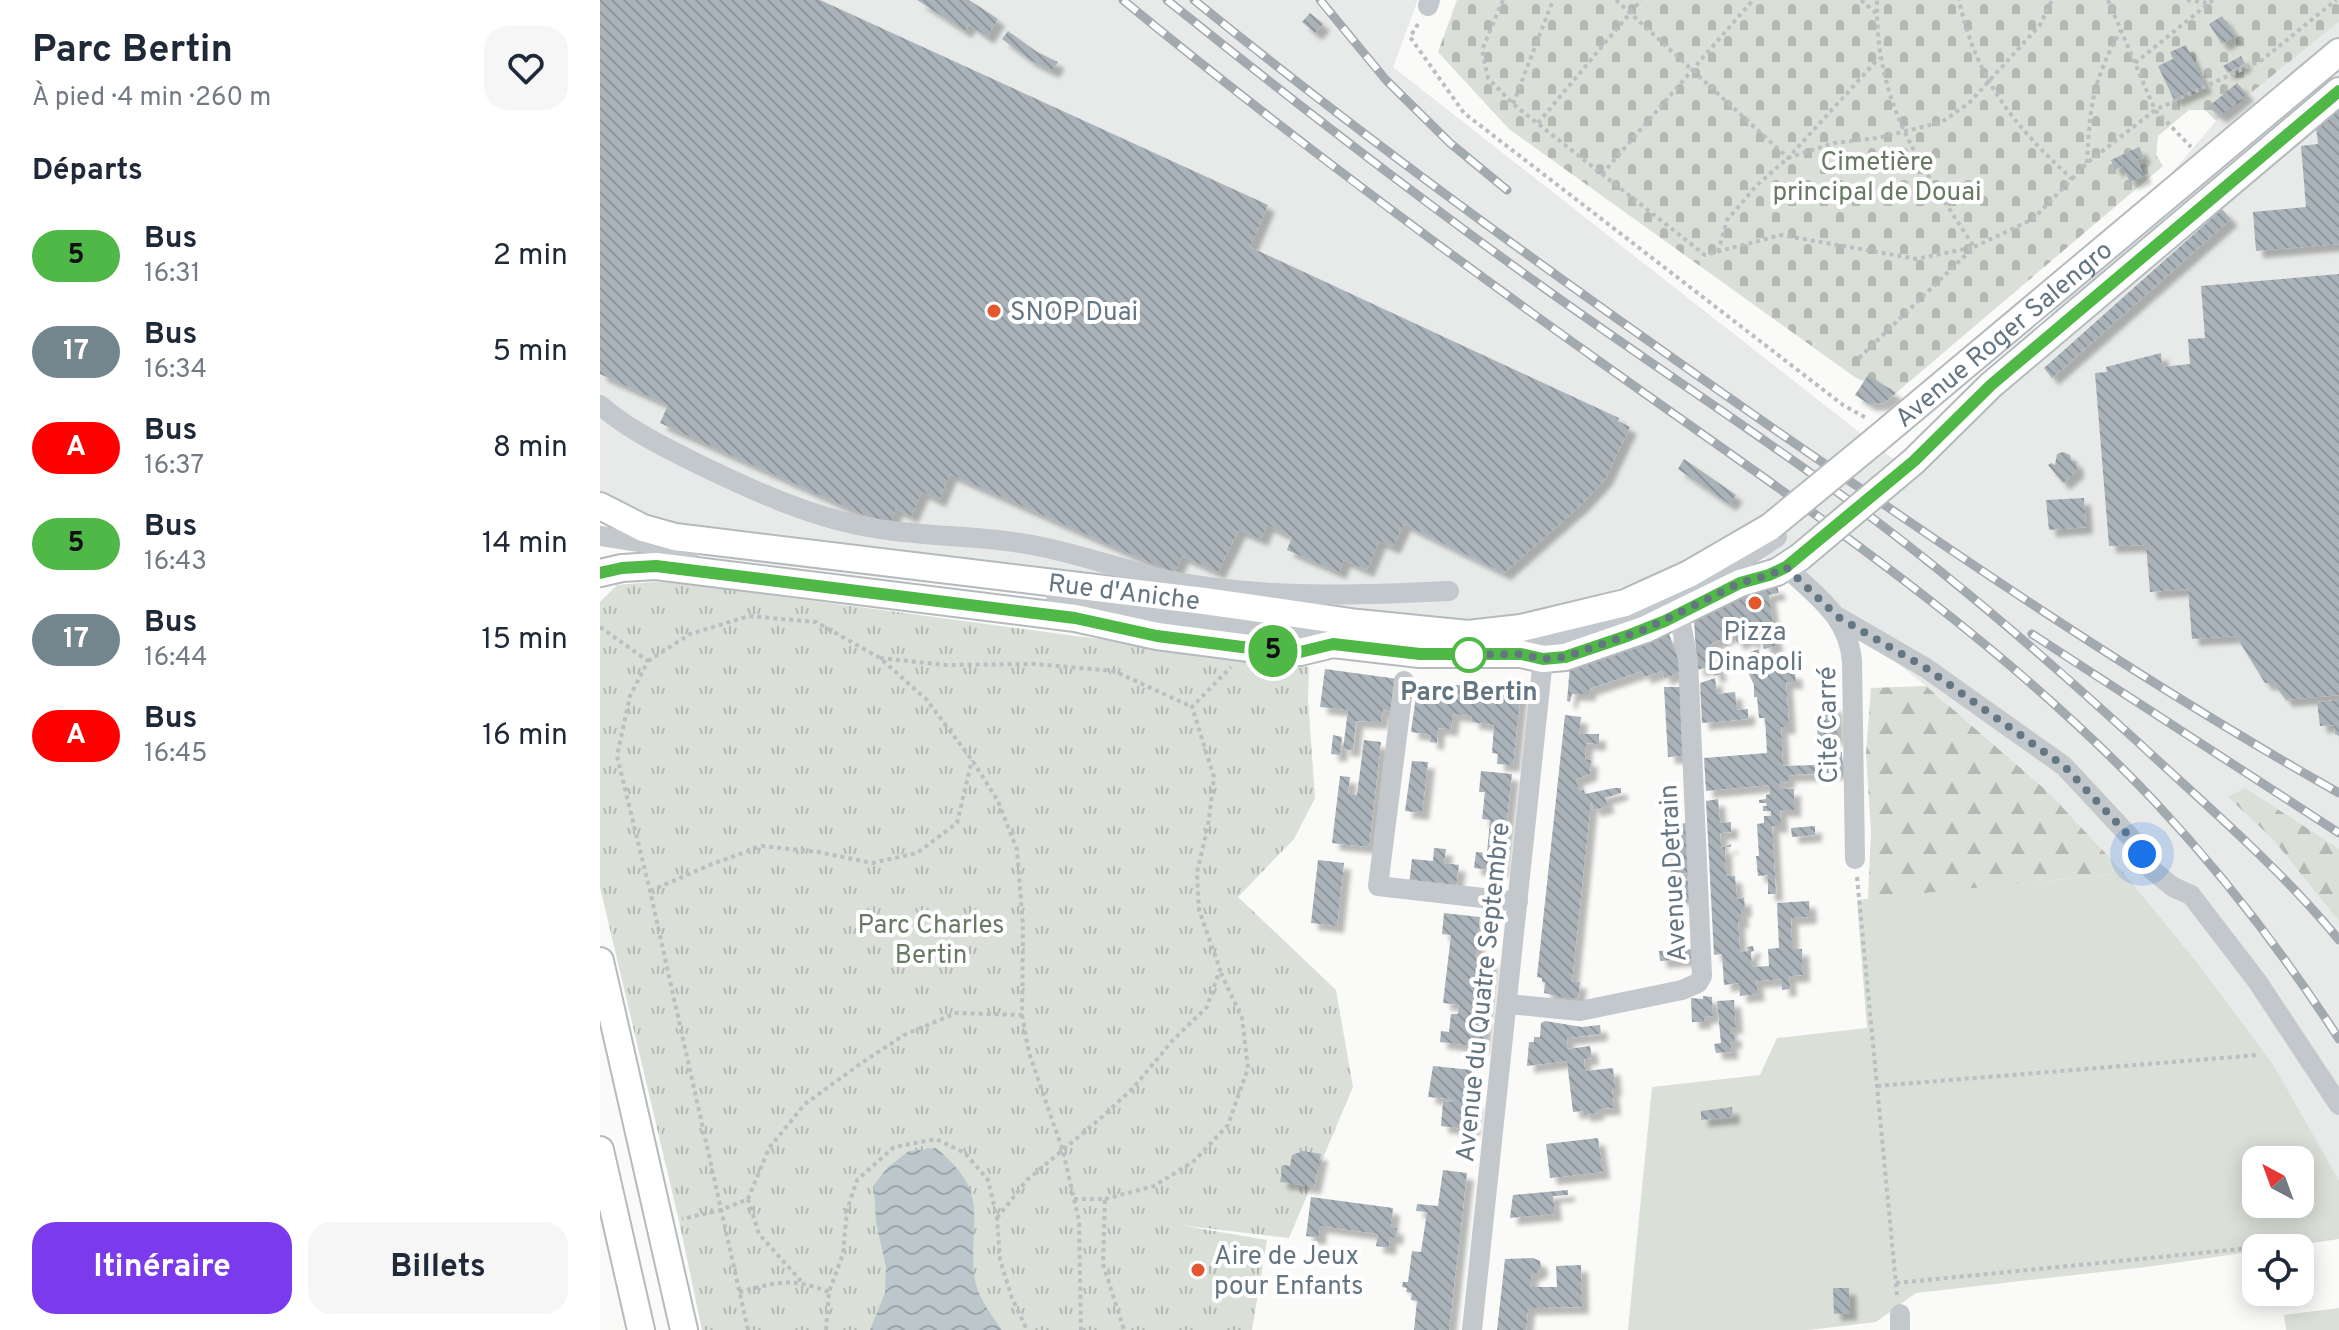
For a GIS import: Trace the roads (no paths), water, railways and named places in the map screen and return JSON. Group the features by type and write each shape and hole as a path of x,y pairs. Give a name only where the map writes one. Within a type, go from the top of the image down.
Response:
{"main road":[{"name":"Avenue Roger Salengro","path":"1651,592 1722,557 1785,547 2206,164 2339,52"},
{"path":"1895,445 1991,385 2339,91"},
{"name":"Rue d'Aniche","path":"600,573 656,566 1075,618 1157,636 1273,651 1300,652 1333,644 1420,654 1565,657 1679,614 1740,583 1769,575 1785,547 1895,445"},
{"name":"Rue d'Aniche","path":"600,506 643,528 675,537 1451,633 1485,633 1521,628 1611,607 1651,592"},
{"path":"600,961 684,1330"},
{"path":"600,1150 609,1232 641,1330"}],"street":[{"path":"1895,445 2339,66"},
{"path":"1895,445 2007,359 2339,77"},
{"path":"600,405 616,419 674,452 750,489 809,512 873,528 1040,546 1154,578 1201,586 1297,596 1449,591"},
{"path":"600,536 650,546 1072,598 1197,621 1463,644 1537,639 1621,618 1785,547"},
{"path":"1532,656 1642,621 1727,579 1767,564 1785,547"},
{"name":"Cité Carré","path":"1785,547 1838,617 1850,640 1855,859"},
{"path":"600,552 632,552 1039,602 1088,609 1169,628 1275,641 1333,644"},
{"name":"Avenue Detrain","path":"1508,1004 1580,1011 1682,990 1698,983 1702,976 1688,660 1679,614"},
{"path":"1838,617 1926,668 2064,766 2132,839 2152,870 2173,887 2191,895 2257,981 2339,1105"},
{"name":"Avenue du Quatre Septembre","path":"1472,1330 1518,902 1532,656"},
{"path":"1404,681 1378,886 1518,902"}],"water":[{"path":"936,1148 953,1164 971,1192 975,1282 984,1304 1002,1330 870,1330 885,1293 886,1267 876,1222 874,1185 887,1168 909,1151"}],"railway":[{"path":"1123,0 1358,185 1817,515 1959,623 2027,680 2093,740 2206,859 2275,947 2339,1039"},
{"path":"1167,0 1445,216 1806,470 1921,555 2032,648 2217,815 2293,888 2339,940"},
{"path":"1194,0 1480,220 1774,429 2123,663 2339,793"},
{"path":"1320,0 1386,80 1450,143 1507,190"},
{"path":"2032,634 2339,833"}],"place":[{"name":"SNOP Duai","path":"994,311"},
{"name":"Pizza Dinapoli","path":"1755,603"},
{"name":"Parc Bertin","path":"1469,655"},
{"name":"Aire de Jeux pour Enfants","path":"1198,1270"}],"park label":[{"name":"Cimetière principal de Douai","path":"1877,176"},
{"name":"Parc Charles Bertin","path":"931,939"}]}
